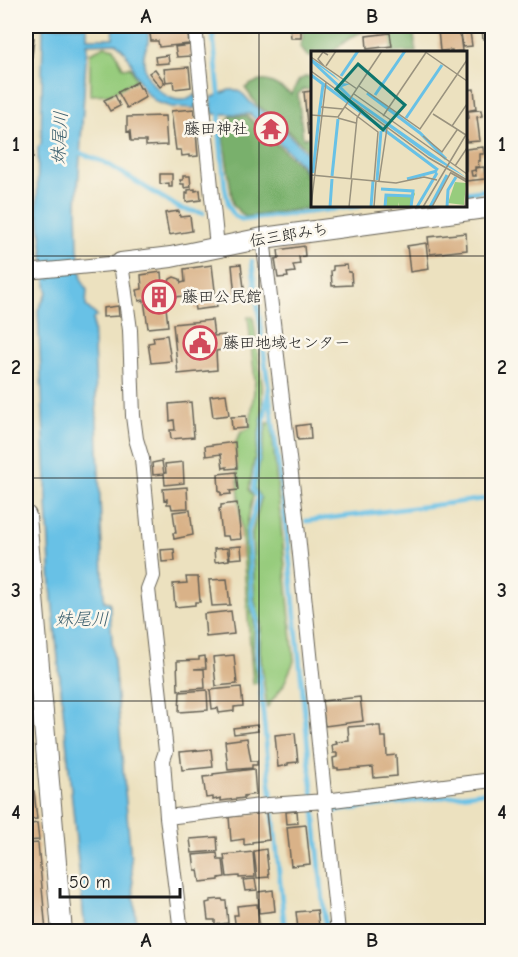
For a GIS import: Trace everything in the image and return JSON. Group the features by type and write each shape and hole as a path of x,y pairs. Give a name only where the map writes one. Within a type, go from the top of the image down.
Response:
{"main road":[{"name":"伝三郎みち","path":"121,263 171,257 263,238 492,207"},
{"path":"26,516 62,932"}],"street":[{"path":"195,26 216,247"},
{"path":"263,238 297,525 321,805 338,932"},
{"path":"30,271 121,263 130,330 133,416 142,459 153,576 148,589 166,751 163,759 167,817 181,932"},
{"path":"167,817 273,805 321,805 492,780"}],"green space":[{"path":"302,26 413,26 416,51 392,51 389,33 385,29 362,32 333,51 311,51 311,56 308,57 300,47 303,37"},
{"path":"105,46 114,48 123,68 130,67 136,80 110,94 90,95 90,53"},
{"path":"307,76 311,78 311,90 304,89 298,94 303,138 311,137 311,153 271,115 257,105 245,88 258,81 264,81 291,94 299,80"},
{"path":"231,116 247,116 301,167 311,183 311,207 317,207 245,217 233,205 222,128"},
{"path":"248,317 253,317 262,386 262,415 249,490 253,496 245,532 250,605 254,622 253,651 257,683 253,684 235,444 241,432 250,428 255,381"},
{"path":"271,422 294,661 283,686 267,707 260,651 261,625 255,601 252,533 261,499 255,488 267,423"}],"water":[{"name":"妹尾川","path":"43,26 87,26 87,38 113,38 114,26 147,26 149,42 146,47 144,64 154,85 173,99 188,99 196,94 196,108 171,107 156,102 144,90 131,62 116,43 87,44 77,205 78,249 82,280 87,290 86,306 97,316 93,319 104,601 110,602 137,931 85,931 51,588 38,310 47,292 39,215 37,215"},
{"path":"229,90 237,90 244,95 272,118 311,157 311,179 301,164 250,114 213,114 211,98"}],"building":[{"path":"149,26 187,26 189,44 159,47 158,41 151,41"},
{"path":"290,26 301,26 301,38 291,38"},
{"path":"482,26 492,26 492,38 483,39"},
{"path":"459,27 462,51 440,51 438,30"},
{"path":"470,32 472,46 463,47 461,33"},
{"path":"390,33 392,46 367,49 366,36"},
{"path":"26,37 34,38 32,57 26,56"},
{"path":"190,45 191,56 177,57 175,47"},
{"path":"168,55 169,63 156,64 155,57"},
{"path":"189,67 191,87 174,89 173,81 166,82 164,69"},
{"path":"155,69 165,83 160,87 149,73"},
{"path":"137,82 146,97 127,108 118,92"},
{"path":"474,89 476,109 467,111 467,90"},
{"path":"311,91 311,133 308,134 304,92"},
{"path":"115,95 120,106 110,111 104,100"},
{"path":"26,108 31,108 31,129 26,129"},
{"path":"194,109 198,156 182,156 181,150 176,150 171,111"},
{"path":"481,110 482,116 477,117 480,141 467,142 468,111"},
{"path":"165,116 167,145 146,146 146,141 131,141 130,131 127,132 127,117"},
{"path":"33,130 33,158 26,158 26,131"},
{"path":"483,147 484,154 480,154 479,167 475,168 484,167 485,179 467,181 467,149","holes":["475,168 476,176 472,176 471,171"]},
{"path":"160,174 172,174 172,187 169,187 169,183 160,184"},
{"path":"183,176 190,176 191,187 184,188 184,184 181,184 180,180 183,180"},
{"path":"195,189 195,191 200,190 201,200 186,202 188,190"},
{"path":"179,211 180,217 190,216 192,231 169,235 165,213"},
{"path":"466,233 467,250 430,254 428,237"},
{"path":"426,243 429,269 410,272 407,246"},
{"path":"304,246 305,256 299,257 300,264 293,265 295,272 287,273 288,277 278,278 275,259 279,258 278,250"},
{"path":"241,264 245,296 235,297 232,265"},
{"name":"藤田公民館","path":"212,265 217,307 195,310 193,295 165,298 168,326 148,328 144,300 139,301 137,290 142,289 141,275 161,272 162,285 168,284 174,277 180,279 181,283 185,282 184,269"},
{"path":"347,265 348,272 351,272 352,285 332,286 333,266"},
{"path":"118,306 119,316 103,317 103,308"},
{"name":"藤田地域センター","path":"212,320 214,336 225,335 227,349 216,351 217,370 178,374 173,324"},
{"path":"167,335 171,361 151,363 148,343 154,342 153,337"},
{"path":"226,394 229,415 213,417 210,396"},
{"path":"191,402 194,437 171,439 170,430 175,430 174,420 170,421 169,404"},
{"path":"246,416 247,428 232,429 231,417"},
{"path":"310,424 311,439 298,440 296,426"},
{"path":"235,442 237,468 223,468 221,454 206,456 205,446"},
{"path":"162,461 164,474 153,475 152,463"},
{"path":"183,462 184,483 165,485 165,464"},
{"path":"236,472 238,490 230,491 231,494 221,495 218,474"},
{"path":"187,487 188,508 172,509 171,504 167,504 167,499 164,500 163,489"},
{"path":"237,503 241,539 229,540 228,536 222,536 219,509 221,505"},
{"path":"190,510 193,535 174,539 173,533 176,533 173,512"},
{"path":"241,546 242,558 230,559 229,547"},
{"path":"227,548 229,560 215,562 214,549"},
{"path":"174,549 175,561 162,562 161,550"},
{"path":"186,577 198,577 200,602 195,602 195,605 175,607 173,584 187,583"},
{"path":"227,579 230,605 212,606 209,580"},
{"path":"231,611 234,634 206,637 204,614"},
{"path":"234,655 237,684 216,686 213,657"},
{"path":"205,656 206,668 194,669 204,669 205,688 178,690 177,661 199,660 199,657"},
{"path":"241,687 243,706 234,707 234,711 219,713 218,708 212,709 210,690"},
{"path":"207,690 208,710 179,712 180,692"},
{"path":"360,697 363,721 325,726 322,701"},
{"path":"257,725 258,731 234,734 233,728"},
{"path":"380,726 381,737 386,737 387,756 396,755 397,776 374,778 373,767 338,770 334,768 333,758 337,757 337,753 333,753 332,745 337,744 336,742 349,741 348,727"},
{"path":"295,733 298,762 278,767 275,735"},
{"path":"247,738 251,761 257,761 257,765 252,765 252,768 228,770 225,741"},
{"path":"211,749 213,767 182,770 180,752"},
{"path":"254,769 256,794 221,801 221,798 213,800 213,797 206,798 203,777"},
{"path":"26,791 34,791 37,819 26,820"},
{"path":"297,811 298,823 287,824 286,812"},
{"path":"266,812 269,840 244,845 244,839 231,841 229,817"},
{"path":"37,823 39,840 27,841 26,825"},
{"path":"306,825 310,864 291,866 287,827"},
{"path":"217,837 218,851 192,853 190,839"},
{"path":"38,843 46,932 26,932 26,844"},
{"path":"266,849 269,877 257,878 254,851"},
{"path":"253,852 255,877 227,877 224,855"},
{"path":"217,853 218,860 223,860 225,877 200,882 198,870 195,870 193,855"},
{"path":"255,879 257,890 245,891 243,880"},
{"path":"273,890 275,911 259,913 258,892"},
{"path":"210,900 226,901 228,923 215,925 215,920 208,920 206,903"},
{"path":"257,904 260,929 236,930 234,915 238,915 237,906"},
{"path":"317,910 319,926 298,929 296,912"}],"waterway":[{"path":"212,26 220,100"},
{"path":"220,109 219,127 225,188 229,207 235,216 243,220 352,207"},
{"path":"77,152 104,162 181,209 203,213"},
{"path":"467,193 492,189"},
{"path":"252,261 286,523 326,932"},
{"path":"268,393 253,490 258,498 248,532 252,602 257,619 257,653 285,932"},
{"path":"306,521 492,498"},
{"path":"328,812 492,791"}],"place":[{"name":"藤田神社","path":"271,129"},
{"name":"藤田公民館","path":"159,297"},
{"name":"藤田地域センター","path":"200,343"}]}
